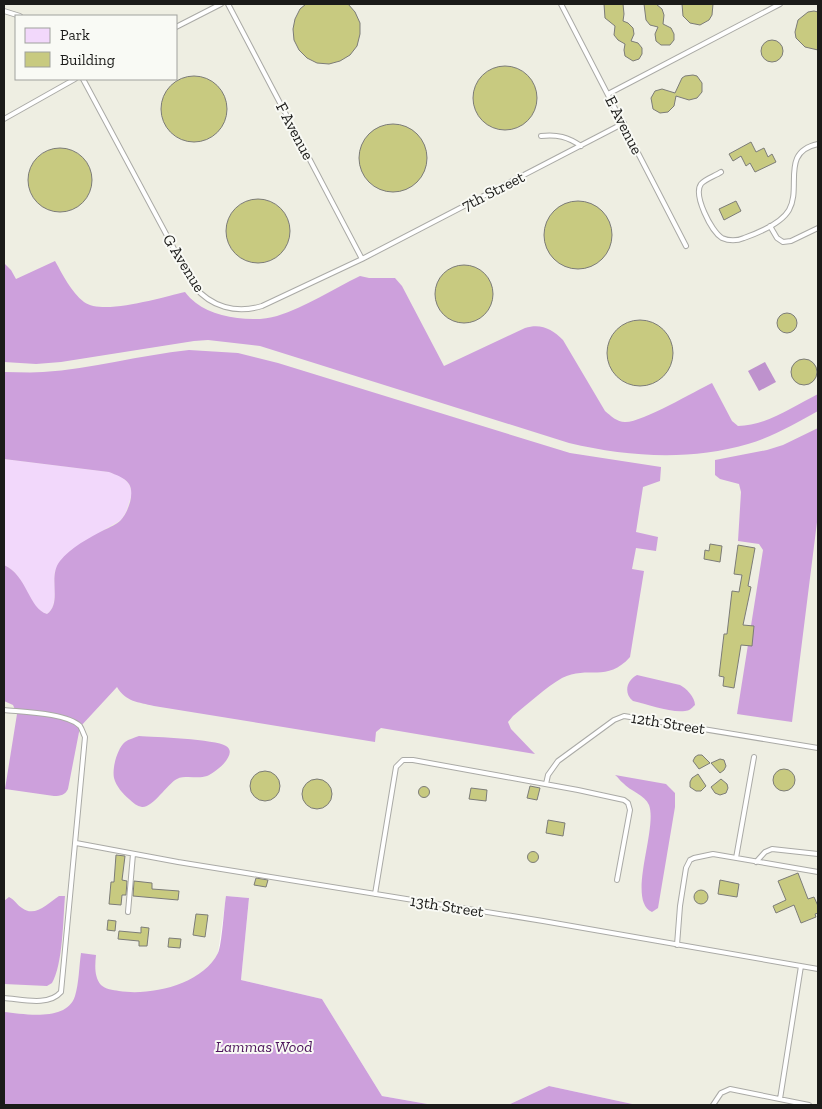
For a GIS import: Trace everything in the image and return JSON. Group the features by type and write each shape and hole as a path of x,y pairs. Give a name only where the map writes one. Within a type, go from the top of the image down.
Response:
{"lane":[{"path":"178,26 222,4"},
{"name":"F Avenue","path":"228,4 362,259"},
{"name":"E Avenue","path":"561,4 686,246"},
{"path":"608,94 780,4"},
{"path":"4,11 17,15"},
{"path":"4,119 73,80"},
{"name":"G Avenue","path":"84,80 190,279 199,292 209,300 229,309 244,310 255,308 362,259"},
{"name":"7th Street","path":"362,259 624,124"},
{"path":"541,136 565,137 581,146"},
{"path":"721,172 704,182 699,189 701,205 718,234 725,239 738,240 770,226 785,215 791,206 796,161 805,148 818,144"},
{"path":"770,226 777,238 783,242 791,241 818,228"},
{"path":"4,710 64,718 75,722 83,731 85,737 60,992 49,1000 4,998"},
{"name":"12th Street","path":"546,784 550,770 560,758 614,720 624,716 818,748"},
{"path":"736,858 754,757"},
{"path":"375,894 396,768 403,760 413,760 546,784 624,800 630,810 618,880"},
{"name":"13th Street","path":"76,843 818,969"},
{"path":"756,862 765,852 772,849 818,854"},
{"path":"128,912 133,854"},
{"path":"677,946 683,887 688,864 694,858 707,854 818,872"},
{"path":"780,1100 802,966"},
{"path":"713,1105 721,1093 730,1089 809,1105"}],"shaded area":[{"path":"4,4 818,4 818,1105 637,1105 549,1086 508,1105 433,1105 382,1096 322,999 241,980 249,898 226,896 206,1017 4,1103"},
{"path":"765,362 776,382 759,391 748,371"}],"green space":[{"path":"55,261 75,293 84,302 93,306 105,307 133,304 185,292 196,303 213,312 224,316 246,319 268,318 288,312 360,276 395,278 402,286 444,366 525,328 536,326 550,330 563,340 605,411 619,421 633,421 643,417 712,383 732,421 738,426 759,423 769,419 818,394 818,411 766,438 748,444 704,453 681,455 636,454 569,443 260,346 208,340 61,362 36,364 4,362 4,263 16,279"},
{"path":"189,350 238,353 278,363 570,453 661,467 660,481 643,487 636,532 658,537 656,551 636,548 632,569 644,571 630,657 622,665 605,672 571,674 562,678 513,716 508,722 511,729 535,754 381,728 376,732 375,742 154,706 128,699 117,687 80,727 66,793 54,796 5,789 17,714 13,705 4,701 4,565 18,576 36,606 47,614 52,609 54,603 56,567 60,561 80,543 121,520 128,508 131,488 120,476 109,472 4,459 4,372 61,370"},
{"path":"818,428 818,514 792,722 737,714 763,550 759,544 738,541 741,492 739,484 720,479 715,475 715,460 767,450 783,445"},
{"path":"4,459 109,472 121,476 129,484 132,493 126,512 121,520 102,531 55,571 53,606 47,614 36,606 18,576 4,565"},
{"path":"637,675 680,685 690,693 695,705 688,710 679,711 666,710 633,701 627,691 629,683"},
{"path":"139,736 210,742 226,746 230,754 224,763 211,774 202,777 178,778 151,804 142,807 134,803 122,792 114,778 116,759 122,745 128,740"},
{"path":"615,775 666,784 675,793 675,807 658,908 652,912 645,905 642,894 644,863 650,830 651,816 649,805 644,798 626,786"},
{"path":"59,896 65,896 63,929 56,975 52,983 47,986 4,984 4,901 9,897 22,908 32,911 41,908"},
{"name":"Lammas Wood","path":"226,896 249,898 241,980 322,999 382,1096 433,1105 4,1105 4,1012 33,1015 63,1010 75,996 81,953 96,955 95,967 97,978 101,985 109,989 145,992 160,990 188,980 210,964 218,953"},
{"path":"549,1086 637,1105 508,1105"}],"building":[{"path":"306,4 348,4 355,12 360,23 360,34 357,46 350,55 340,61 329,64 317,63 307,58 299,50 294,40 293,29 300,9"},
{"path":"604,4 623,4 623,21 633,28 634,34 631,41 638,43 642,48 642,54 639,59 633,61 625,56 625,44 614,35 615,26 605,18"},
{"path":"644,4 656,4 662,9 664,15 663,24 671,28 674,34 674,40 670,45 661,45 656,41 655,34 658,27 650,25 646,20"},
{"path":"682,4 713,4 712,15 709,20 700,25 690,23 683,16"},
{"path":"808,12 818,12 818,50 805,47 796,38 795,32 798,20"},
{"path":"772,40 780,43 783,51 780,59 772,62 764,59 761,51 764,43"},
{"path":"505,66 517,68 528,75 535,86 537,98 535,110 528,121 517,128 505,130 493,128 482,121 475,110 473,98 475,86 482,75 493,68"},
{"path":"693,75 697,76 702,83 702,92 697,98 689,100 676,96 674,106 668,112 660,113 653,109 651,98 655,91 662,89 675,93 682,78"},
{"path":"194,76 206,79 217,86 224,97 227,109 224,121 217,132 206,139 194,142 182,139 171,132 164,121 161,109 164,97 171,86 182,79"},
{"path":"393,124 406,127 417,134 424,145 427,158 424,171 417,182 406,189 393,192 380,189 369,182 362,171 359,158 362,145 369,134 380,127"},
{"path":"751,142 756,152 764,148 768,157 772,154 776,162 755,172 750,163 746,166 741,156 733,161 729,154"},
{"path":"54,148 66,148 83,157 90,168 92,180 90,192 83,203 66,212 54,212 42,207 33,198 28,186 28,174 33,162 42,153"},
{"path":"252,199 264,199 281,208 288,219 290,231 288,243 281,254 264,263 252,263 240,258 231,249 226,237 226,225 231,213 240,204"},
{"path":"578,201 591,204 602,211 609,222 612,235 609,248 602,259 591,266 578,269 565,266 554,259 547,248 544,235 547,222 554,211 565,204"},
{"path":"736,201 741,211 724,220 719,209"},
{"path":"458,265 470,265 485,273 493,288 493,300 485,315 470,323 458,323 443,315 435,300 435,288 443,273"},
{"path":"783,313 791,313 797,319 797,327 791,333 783,333 777,327 777,319"},
{"path":"633,320 647,320 659,325 668,334 673,346 671,366 664,377 647,386 633,386 621,381 612,372 607,360 607,346 612,334 621,325"},
{"path":"804,359 813,363 817,372 813,381 804,385 795,381 791,372 795,363"},
{"path":"710,544 722,546 720,562 704,559 705,550 709,551"},
{"path":"738,545 755,548 748,586 751,587 743,625 754,626 752,646 741,645 734,688 723,686 724,677 719,676 724,634 727,634 732,591 739,592 742,575 734,574"},
{"path":"698,755 702,755 710,763 699,769 693,761"},
{"path":"720,759 724,760 726,766 720,773 711,763"},
{"path":"784,769 794,776 795,780 788,790 784,791 774,784 773,780 780,770"},
{"path":"265,771 271,772 279,780 279,792 271,800 265,801 259,800 251,792 250,786 251,780 259,772"},
{"path":"698,774 706,786 701,791 696,791 690,787 692,778"},
{"path":"317,779 328,783 332,794 328,805 317,809 306,805 302,794 306,783"},
{"path":"721,779 727,784 728,788 726,793 720,795 715,793 711,787"},
{"path":"424,786 430,792 424,798 418,792"},
{"path":"530,786 540,788 537,800 527,798"},
{"path":"471,788 487,790 486,801 469,799"},
{"path":"548,820 565,823 563,836 546,833"},
{"path":"531,852 535,852 538,857 537,861 531,862 528,859 528,855"},
{"path":"116,855 125,856 122,880 127,881 126,895 122,895 121,905 109,904 111,882 114,882"},
{"path":"798,873 808,899 814,897 818,906 818,913 815,914 816,917 801,923 794,905 776,913 773,906 786,900 778,881"},
{"path":"256,878 268,880 266,887 254,885"},
{"path":"720,880 739,884 737,897 718,894"},
{"path":"134,881 152,883 152,889 179,891 178,900 133,896"},
{"path":"698,890 704,890 708,897 704,904 698,904 694,900 694,894"},
{"path":"196,914 208,915 205,937 193,935"},
{"path":"108,920 116,921 115,931 107,930"},
{"path":"141,927 149,928 147,946 139,946 139,941 118,939 119,931 141,933"},
{"path":"169,938 181,939 180,948 168,947"}]}
